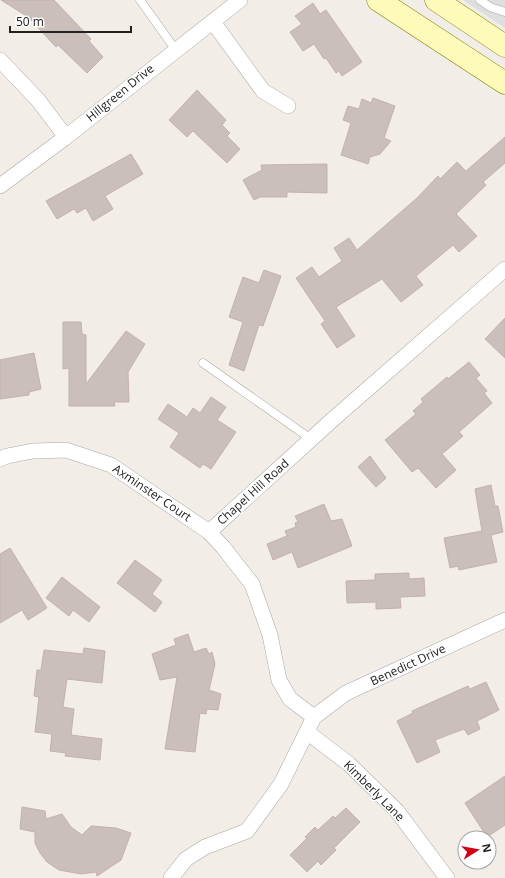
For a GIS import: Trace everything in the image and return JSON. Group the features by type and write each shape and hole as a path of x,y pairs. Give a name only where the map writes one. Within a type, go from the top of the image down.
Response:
{"main road":[{"path":"378,0 505,83"},
{"path":"436,0 505,46"}],"street":[{"name":"Hillgreen Drive","path":"0,186 66,137 175,49 213,22 240,0"},
{"path":"213,22 263,91 288,106"},
{"path":"0,60 38,100 66,137"},
{"name":"Chapel Hill Road","path":"314,717 290,699 279,680 270,635 252,584 223,547 209,532 311,439 505,269"},
{"name":"Axminster Court","path":"0,459 7,456 33,451 66,450 111,465 209,532"},
{"name":"Benedict Drive","path":"314,717 346,693 505,620"},
{"path":"171,878 186,859 205,847 247,832 281,784 314,717"},
{"name":"Kimberly Lane","path":"307,732 349,764 397,811 447,878"}],"lane":[{"path":"140,0 175,49"},
{"path":"480,0 490,7 505,12"},
{"path":"203,363 311,439"}],"shaded area":[{"path":"463,0 505,0 505,28"}],"building":[{"path":"1,0 54,0 91,39 89,41 103,57 87,73 58,45 56,47 28,17"},
{"path":"313,3 320,14 326,10 362,62 342,76 339,71 336,73 314,44 303,51 290,32 302,24 295,16"},
{"path":"197,90 226,120 222,125 230,133 227,136 240,149 227,163 193,131 187,137 169,120"},
{"path":"373,98 395,106 384,138 391,141 380,154 370,157 368,164 341,155 351,123 343,120 348,106 359,109 362,99 371,103"},
{"path":"505,137 505,163 483,182 486,185 456,214 477,236 459,252 453,245 416,276 423,285 401,302 382,279 336,307 355,336 337,348 321,324 325,321 296,278 312,267 319,277 342,261 334,248 349,238 357,250 417,198 438,176 440,179 457,162 466,171"},
{"path":"131,154 143,174 105,196 113,209 93,221 86,208 77,213 74,209 57,219 46,201"},
{"path":"327,164 327,193 287,192 287,197 260,197 254,200 243,180 262,170 261,165"},
{"path":"264,270 281,276 263,326 259,325 244,371 229,365 243,322 229,317 243,277 259,283"},
{"path":"505,318 505,358 485,339"},
{"path":"63,322 81,322 82,334 86,335 86,384 126,331 145,344 128,372 129,402 114,402 115,406 69,406 69,368 63,369"},
{"path":"34,353 41,389 29,392 29,395 0,399 0,360"},
{"path":"469,362 480,375 476,378 487,391 484,393 492,403 459,432 463,436 442,454 456,470 436,488 418,468 412,472 385,440 416,414 413,411 423,402 421,399 447,377 448,379"},
{"path":"211,397 226,407 217,420 236,432 211,469 203,464 200,468 170,447 179,433 158,419 168,404 187,417 193,408 200,413"},
{"path":"370,456 386,478 376,487 358,467"},
{"path":"491,485 495,506 498,506 503,532 491,535 497,562 459,570 458,566 450,568 444,538 482,531 475,489"},
{"path":"324,504 331,521 342,519 352,546 298,568 292,552 273,560 267,544 287,536 285,531 296,527 295,523 298,522 295,516"},
{"path":"10,548 47,608 28,620 22,610 0,623 0,554"},
{"path":"135,560 162,580 152,594 162,602 155,612 117,583"},
{"path":"409,573 409,579 424,578 425,596 400,597 401,608 376,609 376,602 347,603 346,581 375,580 375,574"},
{"path":"62,577 100,607 89,622 73,610 69,616 46,598"},
{"path":"188,634 194,652 206,648 209,654 212,652 215,664 209,690 221,694 218,710 207,709 206,714 200,713 195,752 165,749 177,677 160,680 152,654 176,645 174,639"},
{"path":"84,648 105,651 102,683 67,679 63,707 74,709 71,735 102,739 100,760 65,756 66,753 50,751 52,734 35,732 39,697 34,696 37,670 41,670 44,650 83,654"},
{"path":"486,682 499,710 477,721 480,729 468,735 464,729 435,740 440,752 417,763 397,721 413,713 412,711 468,686 470,689"},
{"path":"505,776 505,825 497,830 482,830 465,803"},
{"path":"22,807 45,811 46,819 62,814 71,827 82,835 91,826 116,828 131,833 121,860 97,876 96,872 81,874 59,870 47,862 40,853 35,843 35,832 20,829"},
{"path":"346,808 360,822 334,848 336,850 321,865 318,861 307,872 290,855 307,838 305,837 315,827 318,830 333,816 335,818"}]}
